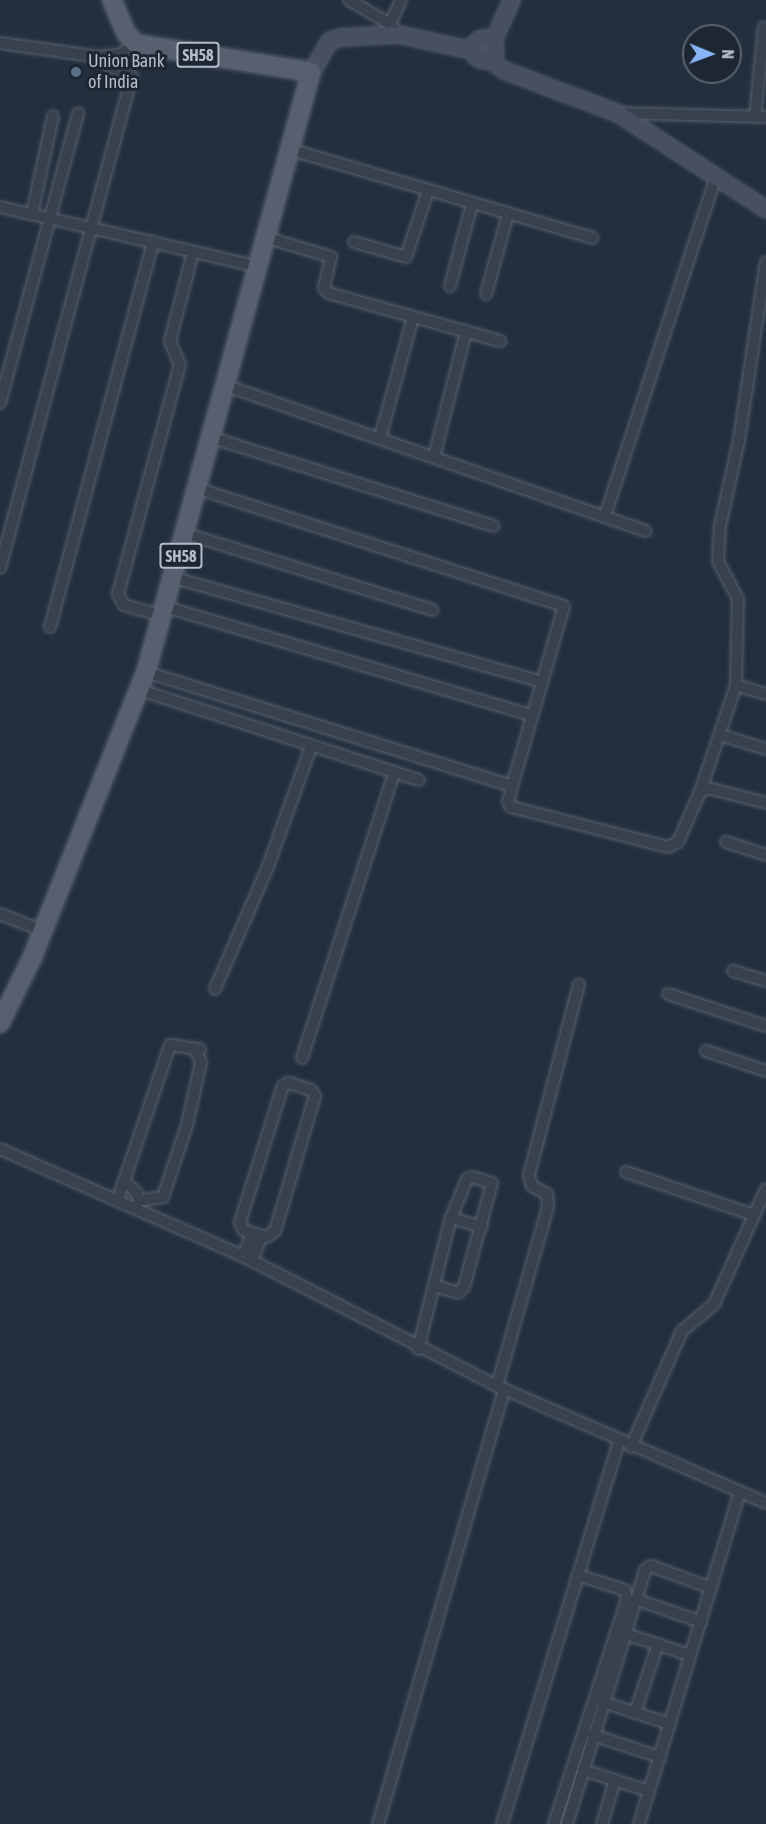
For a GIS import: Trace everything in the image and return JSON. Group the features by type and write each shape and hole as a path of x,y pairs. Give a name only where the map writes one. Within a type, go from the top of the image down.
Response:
{"main road":[{"path":"112,0 126,33 136,44"},
{"path":"489,59 495,50 492,42 511,0"},
{"path":"311,72 330,41 346,36 394,29 472,50 479,59 489,59 504,70 618,113 766,209"},
{"path":"472,50 480,38 492,42"},
{"name":"SH58","path":"0,1023 43,931 146,672 175,578 292,150 311,72 136,44"}],"street":[{"path":"349,0 394,29 401,0"},
{"path":"618,113 760,117 764,27"},
{"path":"0,43 100,57 121,54 136,44"},
{"path":"0,568 94,228 132,76 109,66 100,57"},
{"path":"0,403 78,113"},
{"path":"32,214 53,116"},
{"path":"292,150 592,238"},
{"path":"605,516 716,176"},
{"path":"354,242 406,257 428,191"},
{"path":"450,286 472,204"},
{"path":"0,207 260,267"},
{"path":"486,294 508,214"},
{"path":"268,238 332,257 324,288 328,293 500,341"},
{"path":"50,627 153,242"},
{"path":"194,252 170,342 180,365 118,594 124,605 165,611 531,715"},
{"path":"199,489 559,602 565,612 531,715 508,801 511,807 668,847 678,842 700,792 736,686 738,599 718,561 720,526 739,440 766,262"},
{"path":"380,438 413,317"},
{"path":"434,457 466,332"},
{"path":"227,386 646,531"},
{"path":"213,438 493,526"},
{"path":"187,534 432,610"},
{"path":"175,578 542,682"},
{"path":"146,672 512,786"},
{"path":"736,686 766,694"},
{"path":"140,690 419,780"},
{"path":"720,735 766,748"},
{"path":"215,989 267,869 311,747"},
{"path":"302,1058 394,773"},
{"path":"700,792 717,789 766,803"},
{"path":"726,842 766,855"},
{"path":"0,914 43,931"},
{"path":"733,971 766,981"},
{"path":"378,1824 500,1388 548,1207 547,1194 532,1186 529,1175 579,984"},
{"path":"668,994 766,1026"},
{"path":"118,1201 124,1180 170,1044 200,1049 196,1052 201,1062 187,1125 163,1197 138,1200 137,1193 124,1180"},
{"path":"706,1051 766,1071"},
{"path":"290,1083 314,1092 314,1103 275,1231 270,1237 256,1235 243,1230 240,1222 283,1086 290,1083"},
{"path":"0,1149 247,1258 417,1349 500,1388 739,1494 766,1503"},
{"path":"626,1172 754,1215"},
{"path":"417,1349 436,1286 451,1218 467,1179 472,1177 493,1185 462,1291 436,1286"},
{"path":"631,1447 682,1331 714,1304 766,1189"},
{"path":"451,1218 482,1227"},
{"path":"247,1258 256,1235"},
{"path":"502,1824 619,1441"},
{"path":"639,1824 739,1494"},
{"path":"567,1824 623,1633 645,1570 651,1566 711,1588"},
{"path":"554,1824 627,1599 625,1590 577,1575"},
{"path":"635,1599 701,1622"},
{"path":"623,1633 690,1655"},
{"path":"635,1713 658,1644"},
{"path":"603,1702 670,1724"},
{"path":"593,1735 660,1757"},
{"path":"583,1770 649,1791"},
{"path":"602,1824 615,1780"}],"place":[{"name":"Union Bank of India","path":"76,72"}]}
